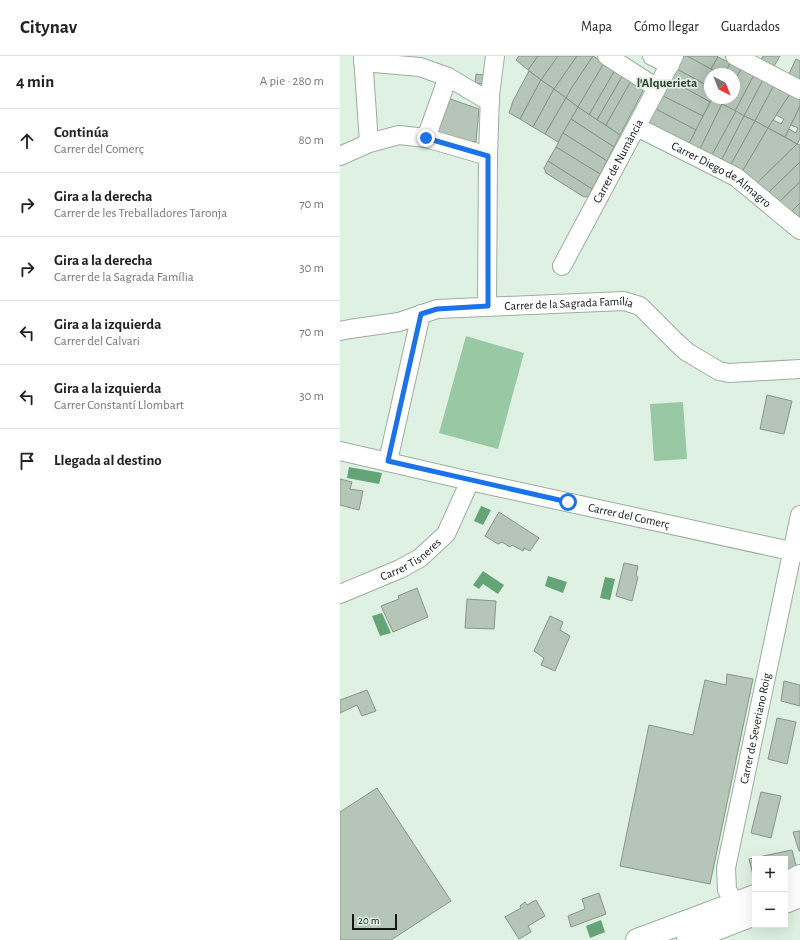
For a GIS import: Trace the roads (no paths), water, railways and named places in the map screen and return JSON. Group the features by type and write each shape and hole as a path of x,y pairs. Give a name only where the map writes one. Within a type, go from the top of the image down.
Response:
{"main road":[{"path":"788,882 800,876"},
{"path":"788,901 800,896"},
{"path":"637,940 745,899"},
{"path":"688,940 752,915"}],"street":[{"path":"488,306 488,156 490,98 495,56"},
{"path":"607,56 657,88"},
{"path":"652,56 672,60"},
{"path":"735,56 800,90"},
{"path":"369,143 363,59 420,67 448,77 490,98"},
{"name":"Carrer de Numància","path":"562,266 672,60"},
{"path":"426,138 448,77"},
{"name":"Carrer Diego de Almagro","path":"637,127 736,177 800,230"},
{"path":"340,156 369,143 399,135 426,138 488,156"},
{"name":"Carrer de la Sagrada Família","path":"340,331 399,322 437,309 624,301 640,306 687,352 718,371 729,373 800,369"},
{"path":"388,461 421,314"},
{"name":"Carrer del Comerç","path":"340,451 796,553"},
{"name":"Carrer Tisneres","path":"340,594 400,569 420,558 446,534 470,481"},
{"name":"Carrer de Severiano Roig","path":"745,899 727,890 726,868 796,553 800,515"}],"district":[{"name":"l'Alquerieta","path":"667,83"}]}
